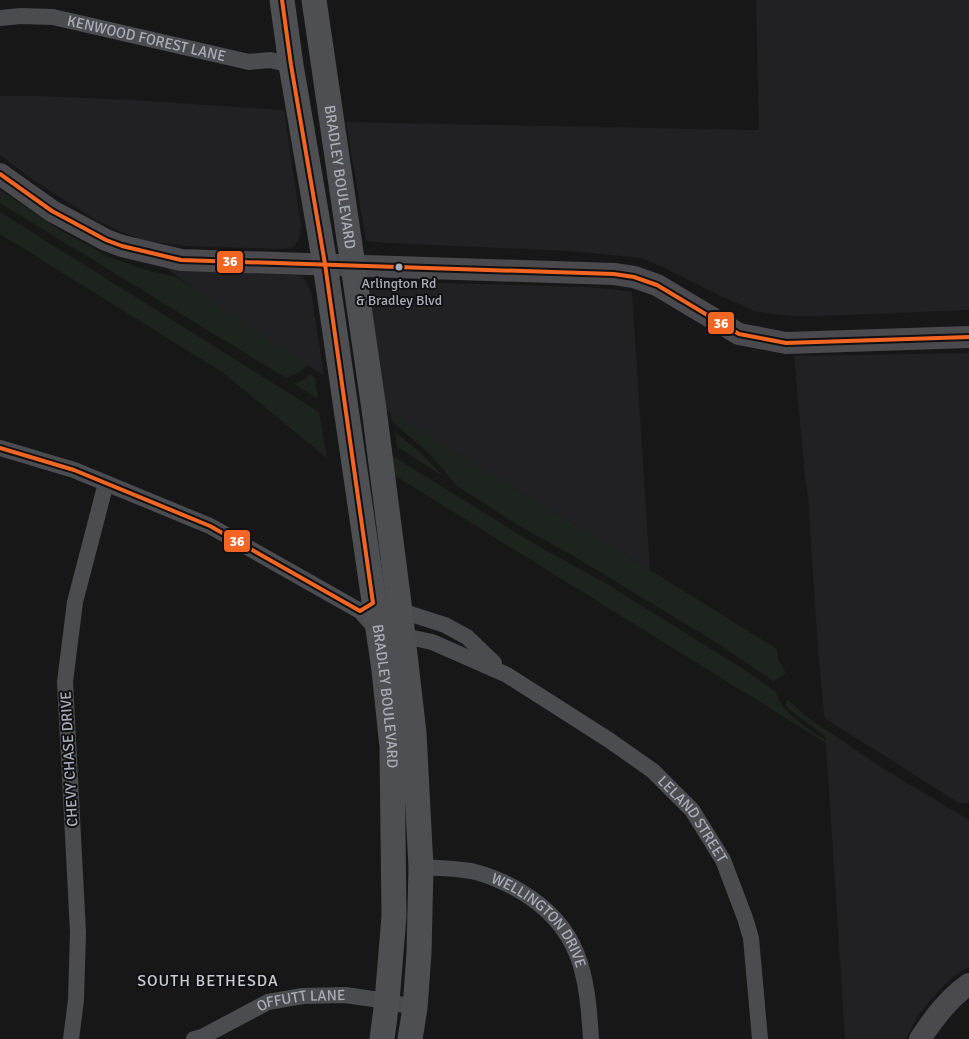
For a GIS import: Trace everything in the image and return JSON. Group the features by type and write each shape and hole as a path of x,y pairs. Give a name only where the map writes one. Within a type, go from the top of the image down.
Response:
{"main road":[{"name":"BRADLEY BOULEVARD","path":"282,0 281,63 325,264 367,607 377,630 384,670 392,756 394,916 382,1039"},
{"name":"BRADLEY BOULEVARD","path":"314,0 374,409 414,733 421,867 419,954 415,1008 410,1039"},
{"path":"0,174 52,211 106,240 122,246 181,260 614,274 634,277 656,285 739,334 786,343 969,337"},
{"path":"920,1039 944,1006 969,984"}],"street":[{"name":"KENWOOD FOREST LANE","path":"0,18 21,16 52,17 249,62 281,63"},
{"name":"LELAND STREET","path":"0,448 74,470 210,526 367,607 400,611 445,625 467,637 507,675"},
{"name":"CHEVY CHASE DRIVE","path":"70,1039 76,1000 78,932 65,682 76,602 106,483"},
{"name":"LELAND STREET","path":"377,630 432,642 507,675 609,740 653,771 692,810 723,860 752,938 760,1039"},
{"name":"WELLINGTON DRIVE","path":"421,867 472,871 505,882 534,899 553,915 573,944 584,972 591,1039"},
{"name":"OFFUTT LANE","path":"194,1039 202,1037 268,1002 303,996 345,995 387,1001 415,1008"}],"shaded area":[{"path":"756,0 969,0 969,310 821,316 771,314 754,311 641,258 570,251 366,241 346,122 759,130"},
{"path":"0,96 134,100 284,110 301,226 299,240 293,247 285,249 184,246 144,240 96,220 33,180 0,155"},
{"path":"0,190 60,230 109,257 149,271 177,277 308,365 300,372 286,378 0,203"},
{"path":"0,212 319,412 327,458 222,372 0,234"},
{"path":"164,266 303,277 311,292 324,376 191,287"},
{"path":"381,281 587,287 632,292 650,570 383,409 367,296 372,286"},
{"path":"969,353 969,803 959,803 824,716 808,497 794,356"},
{"path":"310,374 315,378 318,399 294,384 305,379"},
{"path":"390,413 777,649 778,659 786,673 773,681 722,646 572,555 521,527 456,485 432,456 395,424"},
{"path":"395,432 421,453 443,476 397,447"},
{"path":"391,455 533,543 605,583 743,669 776,692 783,707 804,726 826,741 826,743 394,475"},
{"path":"788,700 836,738 836,742 832,741 786,706 786,701"},
{"path":"825,729 879,766 969,820 969,967 954,976 942,987 918,1015 906,1039 845,1039"}],"transit line":[{"name":"36","path":"0,448 74,470 210,526 360,611 373,603 325,264 291,65 282,0"},
{"name":"36","path":"0,174 52,211 106,240 122,246 181,260 614,274 634,277 657,285 739,334 786,343 969,337"}],"place":[{"name":"Arlington Rd & Bradley Blvd","path":"399,267"}],"district":[{"name":"SOUTH BETHESDA","path":"208,980"}]}
